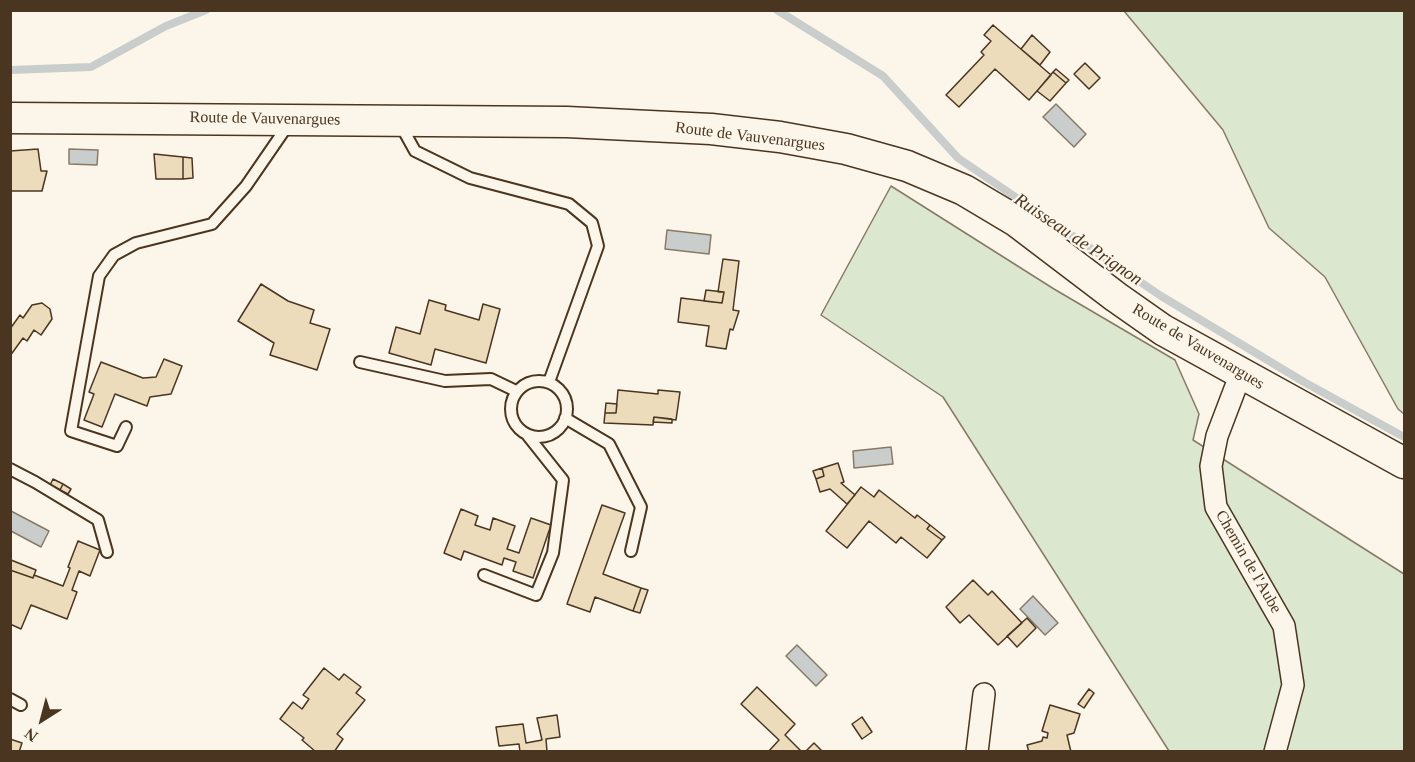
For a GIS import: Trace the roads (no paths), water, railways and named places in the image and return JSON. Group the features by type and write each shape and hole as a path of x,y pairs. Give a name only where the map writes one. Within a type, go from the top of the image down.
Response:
{"main road":[{"name":"Route de Vauvenargues","path":"10,118 567,122 711,129 846,148 907,166 964,190 1016,221 1163,330 1404,463"}],"street":[{"name":"Chemin de l'Aube","path":"1241,374 1216,436 1211,466 1216,507 1284,626 1293,685 1275,752"},
{"path":"977,752 984,694"}],"lane":[{"path":"126,427 117,446 71,431 99,276 114,255 136,243 212,224 246,186 291,120"},
{"path":"399,121 415,151 470,178 569,204 592,223 598,246 549,382"},
{"path":"360,362 445,381 491,379 516,391"},
{"path":"484,575 536,595 553,553 563,480 528,436 514,425 510,408 516,391 531,381 549,382 563,393 568,411 566,418 561,428 546,437 528,436"},
{"path":"566,418 609,444 641,507 631,551"},
{"path":"10,469 98,520 107,552"},
{"path":"10,699 21,705"}],"waterway":[{"name":"Ruisseau de Prignon","path":"10,70 91,67 166,26 206,10"},
{"name":"Ruisseau de Prignon","path":"777,10 883,76 958,158 1161,296 1304,382 1404,437"}]}
